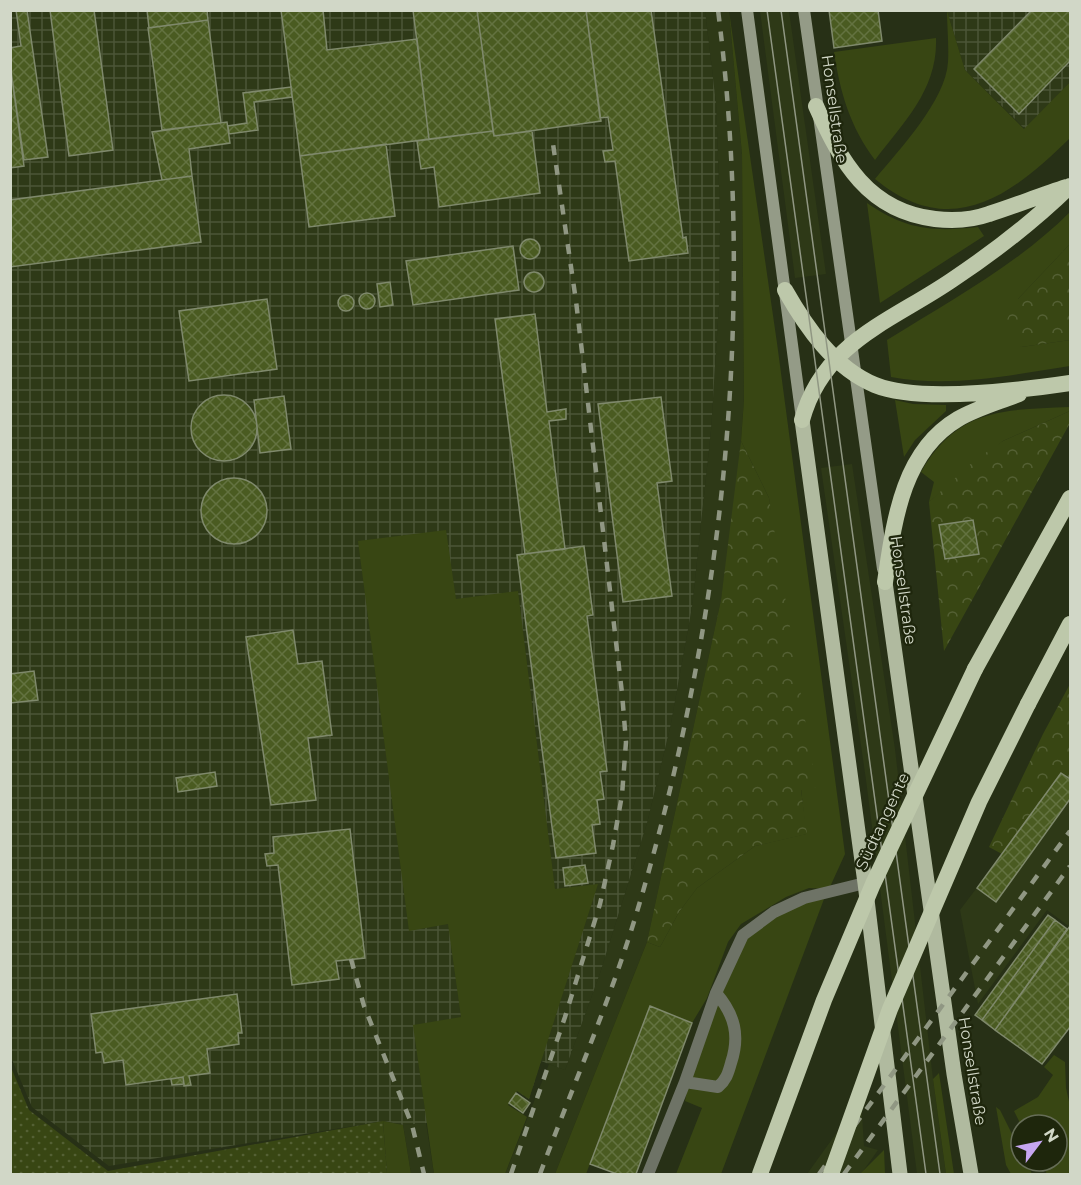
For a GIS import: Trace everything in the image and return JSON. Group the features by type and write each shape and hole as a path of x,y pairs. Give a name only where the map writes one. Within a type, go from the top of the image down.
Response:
{"highway":[{"path":"816,106 843,161 863,184 901,211 930,218 968,219 990,214 1071,186"},
{"path":"802,420 812,391 849,344 994,252 1071,186"},
{"path":"784,291 811,331 836,358 875,385 900,392 932,393 1034,388 1071,383"},
{"path":"885,582 891,539 908,477 927,445 940,431 960,418 1034,388"},
{"name":"Südtangente","path":"760,1174 824,1000 922,776 975,669 1071,498"},
{"path":"831,1174 890,1009 979,802 1071,624"}],"main road":[{"path":"747,10 865,884 900,1174"},
{"name":"Honsellstraße","path":"804,10 849,344 954,1074 971,1174"}],"lane":[{"path":"648,1174 685,1082 716,993 743,935 774,912 804,898 865,884"},
{"path":"685,1082 718,1087 726,1081 736,1049 737,1031 724,1003 716,993"}],"shaded area":[{"path":"10,11 705,11 716,103 720,214 719,304 711,430 692,607 670,728 647,823 600,973 565,1070 541,1061 529,1099 517,1091 508,1105 426,1123 403,1125 383,1121 109,1166 32,1107 10,1055"},
{"path":"705,11 729,11 742,154 744,400 738,481 721,600 647,942 555,1174 505,1174 549,1064 565,1070 600,973 647,823 670,728 692,607 711,430 719,304 720,214 716,103"},
{"path":"760,11 789,11 826,274 795,278"},
{"path":"947,11 1070,11 1070,82 1025,129 965,70"},
{"path":"852,464 895,749 946,1174 917,1174 866,780 821,468"},
{"path":"1070,765 1070,927 1047,910 978,1004 960,910"},
{"path":"861,1099 864,1146 878,1150 861,1174 807,1174"},
{"path":"426,1123 434,1174 411,1174 403,1125"}],"green space":[{"path":"729,11 777,343 845,854 829,889 809,888 786,897 741,924 728,942 707,998 692,1023 650,1006 586,1174 555,1174 647,942 660,947 679,912 697,888 755,846 806,834 769,498 741,441 744,400 742,154"},
{"path":"947,11 965,70 1024,129 1070,82 1070,138 1048,159 1003,193 980,204 955,209 930,207 903,198 875,179 920,124 939,92 948,62"},
{"path":"936,38 935,56 925,89 908,118 875,160 866,148 847,109 834,52"},
{"path":"867,203 907,224 933,229 978,227 984,236 880,303"},
{"path":"1070,212 1070,244 1018,299 1021,347 1070,340 1070,366 958,381 891,377 887,340 1006,265 1050,231"},
{"path":"1070,244 1070,340 1021,347 1011,334 1006,321 1018,299"},
{"path":"895,400 913,404 946,405 946,411 915,440 904,457"},
{"path":"1070,407 1070,411 1003,441 929,502 934,482 921,472 935,451 951,435 967,424 985,416 1004,412"},
{"path":"1070,411 1070,423 944,651 929,502 975,460 1003,441"},
{"path":"741,441 769,498 816,787 801,790 807,834 755,846 697,888 679,912 660,947 647,942 721,600"},
{"path":"446,530 456,599 518,591 555,889 598,884 529,1099 517,1091 508,1105 527,1117 505,1174 434,1174 413,1025 461,1017 448,924 409,931 358,541"},
{"path":"1070,684 1070,779 1061,773 1002,854 989,847 1043,734"},
{"path":"824,899 721,1174 676,1174 702,1108 685,1101 688,1085 728,1084 737,1057 738,1027 720,992 740,951 748,938 762,924 793,907"},
{"path":"717,1000 734,1033 723,1077 713,1084 689,1080"},
{"path":"1054,1055 1065,1062 1066,1088 1070,1106 1070,1174 1046,1173 1069,1173 1069,1113 1015,1113 1014,1111 1038,1097 1053,1075 1044,1067"},
{"path":"10,1065 29,1110 108,1171 383,1121 387,1174 11,1174"},
{"path":"939,1073 954,1174 946,1174 933,1079"},
{"path":"996,1107 1000,1110 1009,1128 1009,1170 1006,1165"},
{"path":"383,1121 403,1125 411,1174 387,1174"},
{"path":"884,1150 885,1174 860,1174"}],"building":[{"path":"16,10 27,10 48,157 24,160 10,64 10,48 21,46"},
{"path":"50,10 94,10 113,150 69,156"},
{"path":"147,10 207,10 208,20 149,28"},
{"path":"281,10 323,10 327,50 417,39 429,139 300,156"},
{"path":"413,10 477,10 493,131 429,139"},
{"path":"477,10 586,10 601,121 494,136"},
{"path":"586,10 651,10 683,238 686,237 688,253 629,261 615,161 605,162 603,151 613,150 608,117 600,118"},
{"path":"829,10 878,10 882,41 834,48"},
{"path":"1032,10 1070,10 1070,61 1019,114 974,69"},
{"path":"208,20 221,123 162,130 148,28"},
{"path":"10,64 24,166 10,168"},
{"path":"291,87 292,97 254,102 258,130 229,134 228,126 247,123 243,93"},
{"path":"227,122 230,143 189,149 192,176 162,180 152,132"},
{"path":"493,131 494,136 532,131 540,193 439,207 434,167 421,169 417,141"},
{"path":"386,144 395,216 309,227 300,156"},
{"path":"192,176 201,242 10,267 10,200"},
{"path":"526,239 534,239 540,245 540,253 534,259 526,259 520,253 520,245"},
{"path":"513,246 519,290 413,305 406,261"},
{"path":"530,272 538,272 544,278 544,286 538,292 530,292 524,286 524,278"},
{"path":"390,282 393,305 380,307 377,284"},
{"path":"364,293 370,293 375,301 373,307 364,309 359,304 359,298"},
{"path":"343,295 349,295 354,303 352,309 343,311 338,306 338,300"},
{"path":"267,299 277,369 189,381 179,311"},
{"path":"535,314 547,412 566,409 566,419 549,421 565,549 525,554 495,319"},
{"path":"224,395 237,398 247,405 254,415 257,428 254,441 247,451 237,458 224,461 211,458 201,451 194,441 191,428 194,415 201,405 211,398"},
{"path":"284,396 291,449 260,453 254,400"},
{"path":"661,397 672,481 657,483 672,596 623,602 598,404"},
{"path":"234,478 247,481 257,488 264,498 267,511 264,524 257,534 247,541 234,544 221,541 211,534 204,524 201,511 204,498 211,488 221,481"},
{"path":"973,520 979,554 945,559 939,525"},
{"path":"584,546 593,615 587,616 607,771 600,772 604,799 597,800 600,824 592,825 596,853 556,858 517,555"},
{"path":"293,630 298,664 322,661 332,735 308,738 316,800 271,805 246,637"},
{"path":"34,671 38,700 10,703 10,674"},
{"path":"215,772 217,786 178,792 176,778"},
{"path":"1061,773 1070,779 1070,799 996,902 977,888"},
{"path":"350,829 365,958 336,961 339,979 292,985 278,865 267,866 265,854 274,853 273,837"},
{"path":"585,865 588,883 565,886 563,868"},
{"path":"1048,915 1055,920 982,1020 975,1015"},
{"path":"1055,920 1067,929 995,1030 982,1020"},
{"path":"1070,926 1070,1027 1042,1064 995,1030"},
{"path":"237,994 242,1033 238,1033 239,1044 207,1049 210,1073 189,1076 191,1085 184,1086 183,1077 126,1085 123,1060 104,1063 102,1052 96,1053 91,1014"},
{"path":"650,1006 692,1023 636,1174 617,1174 590,1164"},
{"path":"183,1077 184,1084 172,1085 171,1079"},
{"path":"516,1093 530,1103 523,1113 509,1103"}],"tram line":[{"path":"767,10 926,1174"},
{"path":"781,10 940,1174"}],"railway":[{"path":"540,1174 605,1007 639,905 668,796 693,686 711,574 725,462 732,348 734,235 729,122 718,10"},
{"path":"511,1174 565,1017 600,904 622,795 626,742 576,301 552,137"},
{"path":"819,1174 1070,831"},
{"path":"844,1174 1070,866"},
{"path":"351,959 364,1006 412,1125 424,1174"}]}
